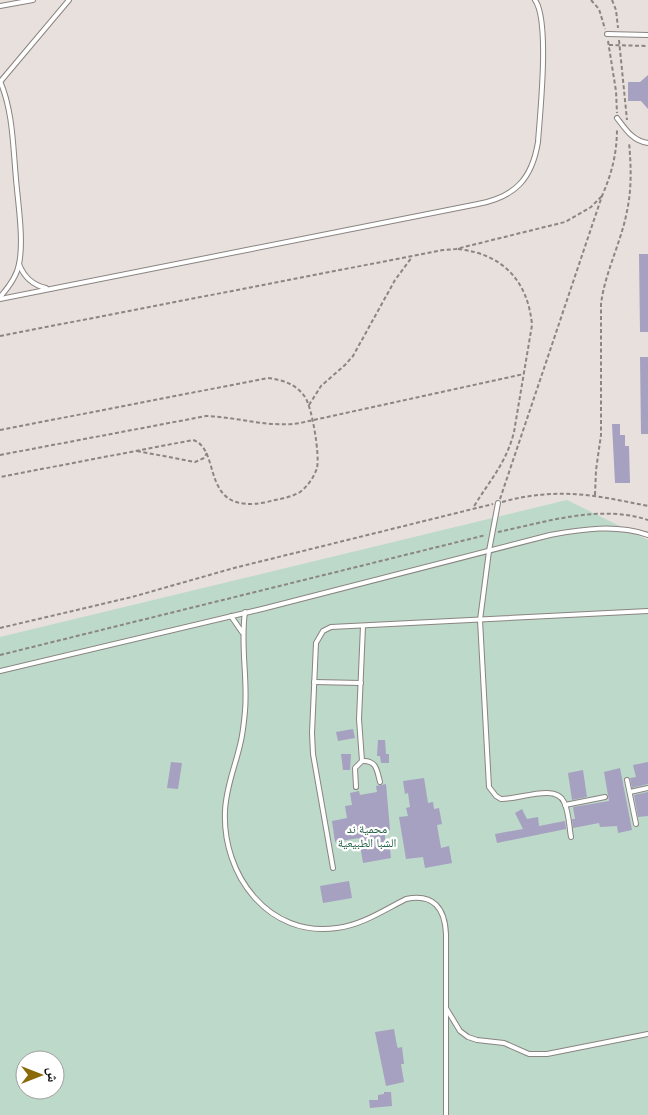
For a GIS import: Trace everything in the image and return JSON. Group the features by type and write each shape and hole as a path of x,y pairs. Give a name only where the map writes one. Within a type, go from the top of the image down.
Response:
{"lane":[{"path":"0,6 33,0"},
{"path":"0,298 13,280 19,264 18,202 12,137 9,112 0,81 69,0"},
{"path":"0,298 494,201 508,194 520,185 530,172 536,158 543,37 541,14 535,0"},
{"path":"606,34 648,35"},
{"path":"617,118 636,140 648,143"},
{"path":"19,264 22,271 33,283 48,288"},
{"path":"498,503 491,534 480,620 489,787 496,796 501,798 550,792 556,793 565,805 571,837"},
{"path":"0,671 231,616 558,534 596,528 619,529 648,536"},
{"path":"333,868 313,754 312,733 316,643 320,634 331,627 648,611"},
{"path":"245,612 245,708 240,745 226,795 225,811 228,845 240,877 254,898 273,914 287,922 303,927 320,929 352,925 406,899 422,897 430,900 442,911 446,927 446,1115"},
{"path":"231,616 244,634"},
{"path":"356,787 355,768 362,761 359,719 363,626"},
{"path":"314,682 361,683"},
{"path":"362,761 371,762 375,765 380,782"},
{"path":"627,780 636,824"},
{"path":"630,792 648,788"},
{"path":"565,805 605,797"},
{"path":"445,1006 454,1023 468,1037 504,1043 529,1054 547,1054 648,1034"}],"path":[{"path":"498,503 614,163 617,118 616,91 606,34 599,9 591,0"},
{"path":"595,495 601,435 601,304 604,287 624,226 630,197 631,168 619,34 616,10 612,0"},
{"path":"609,45 648,46"},
{"path":"0,336 456,249 565,222 591,207 602,196"},
{"path":"456,249 472,251 487,256 511,272 520,284 526,297 532,325 510,448 504,462 473,508"},
{"path":"309,405 321,386 353,356 394,280 413,256"},
{"path":"0,455 206,416 276,425 312,421 524,374"},
{"path":"0,430 268,378 279,379 289,383 304,396 309,405 317,454 317,466 314,476 299,493 255,504 244,504 224,494 217,486 205,447 200,442 193,440 0,477"},
{"path":"135,450 194,462 204,458 207,453"},
{"path":"0,628 139,595 234,568 512,499 550,494 595,495 648,506"},
{"path":"0,655 542,522 594,514 620,514 648,520"}],"green space":[{"name":"محمية ند الشبا الطبيعية","path":"567,500 648,540 648,1115 0,1115 0,637"}],"building":[{"path":"648,75 648,109 641,101 628,101 628,82 640,82"},
{"path":"639,254 648,254 648,332 640,332"},
{"path":"640,357 648,357 648,434 641,434"},
{"path":"612,424 620,424 620,435 625,435 625,446 629,446 630,483 615,483"},
{"path":"353,729 355,738 338,741 336,732"},
{"path":"378,740 385,740 386,754 389,754 389,763 381,763 380,756 377,756"},
{"path":"341,754 351,754 350,770 343,770"},
{"path":"171,762 182,763 178,789 167,788"},
{"path":"648,762 648,784 632,788 630,778 636,777 633,765"},
{"path":"620,768 632,830 618,833 617,826 600,827 599,823 573,828 572,819 575,819 573,807 609,801 604,772"},
{"path":"583,770 587,797 572,800 568,773"},
{"path":"424,778 428,803 433,802 434,809 439,808 442,824 437,825 441,848 449,846 452,863 425,868 423,857 406,859 399,817 408,816 406,808 410,807 408,793 405,794 403,781"},
{"path":"386,784 390,830 384,831 387,849 390,849 391,858 363,863 359,838 335,842 332,821 347,818 345,806 352,805 350,793 359,791 360,795 377,792 376,786"},
{"path":"648,792 648,816 638,817 634,795"},
{"path":"522,809 527,819 538,817 539,826 565,821 566,829 497,843 495,834 523,829 515,813"},
{"path":"349,881 352,898 323,903 320,886"},
{"path":"394,1029 397,1046 398,1048 402,1047 404,1064 401,1064 404,1082 386,1086 375,1032"},
{"path":"384,1092 391,1092 392,1106 370,1108 369,1100 378,1100 378,1095 384,1094"}]}
